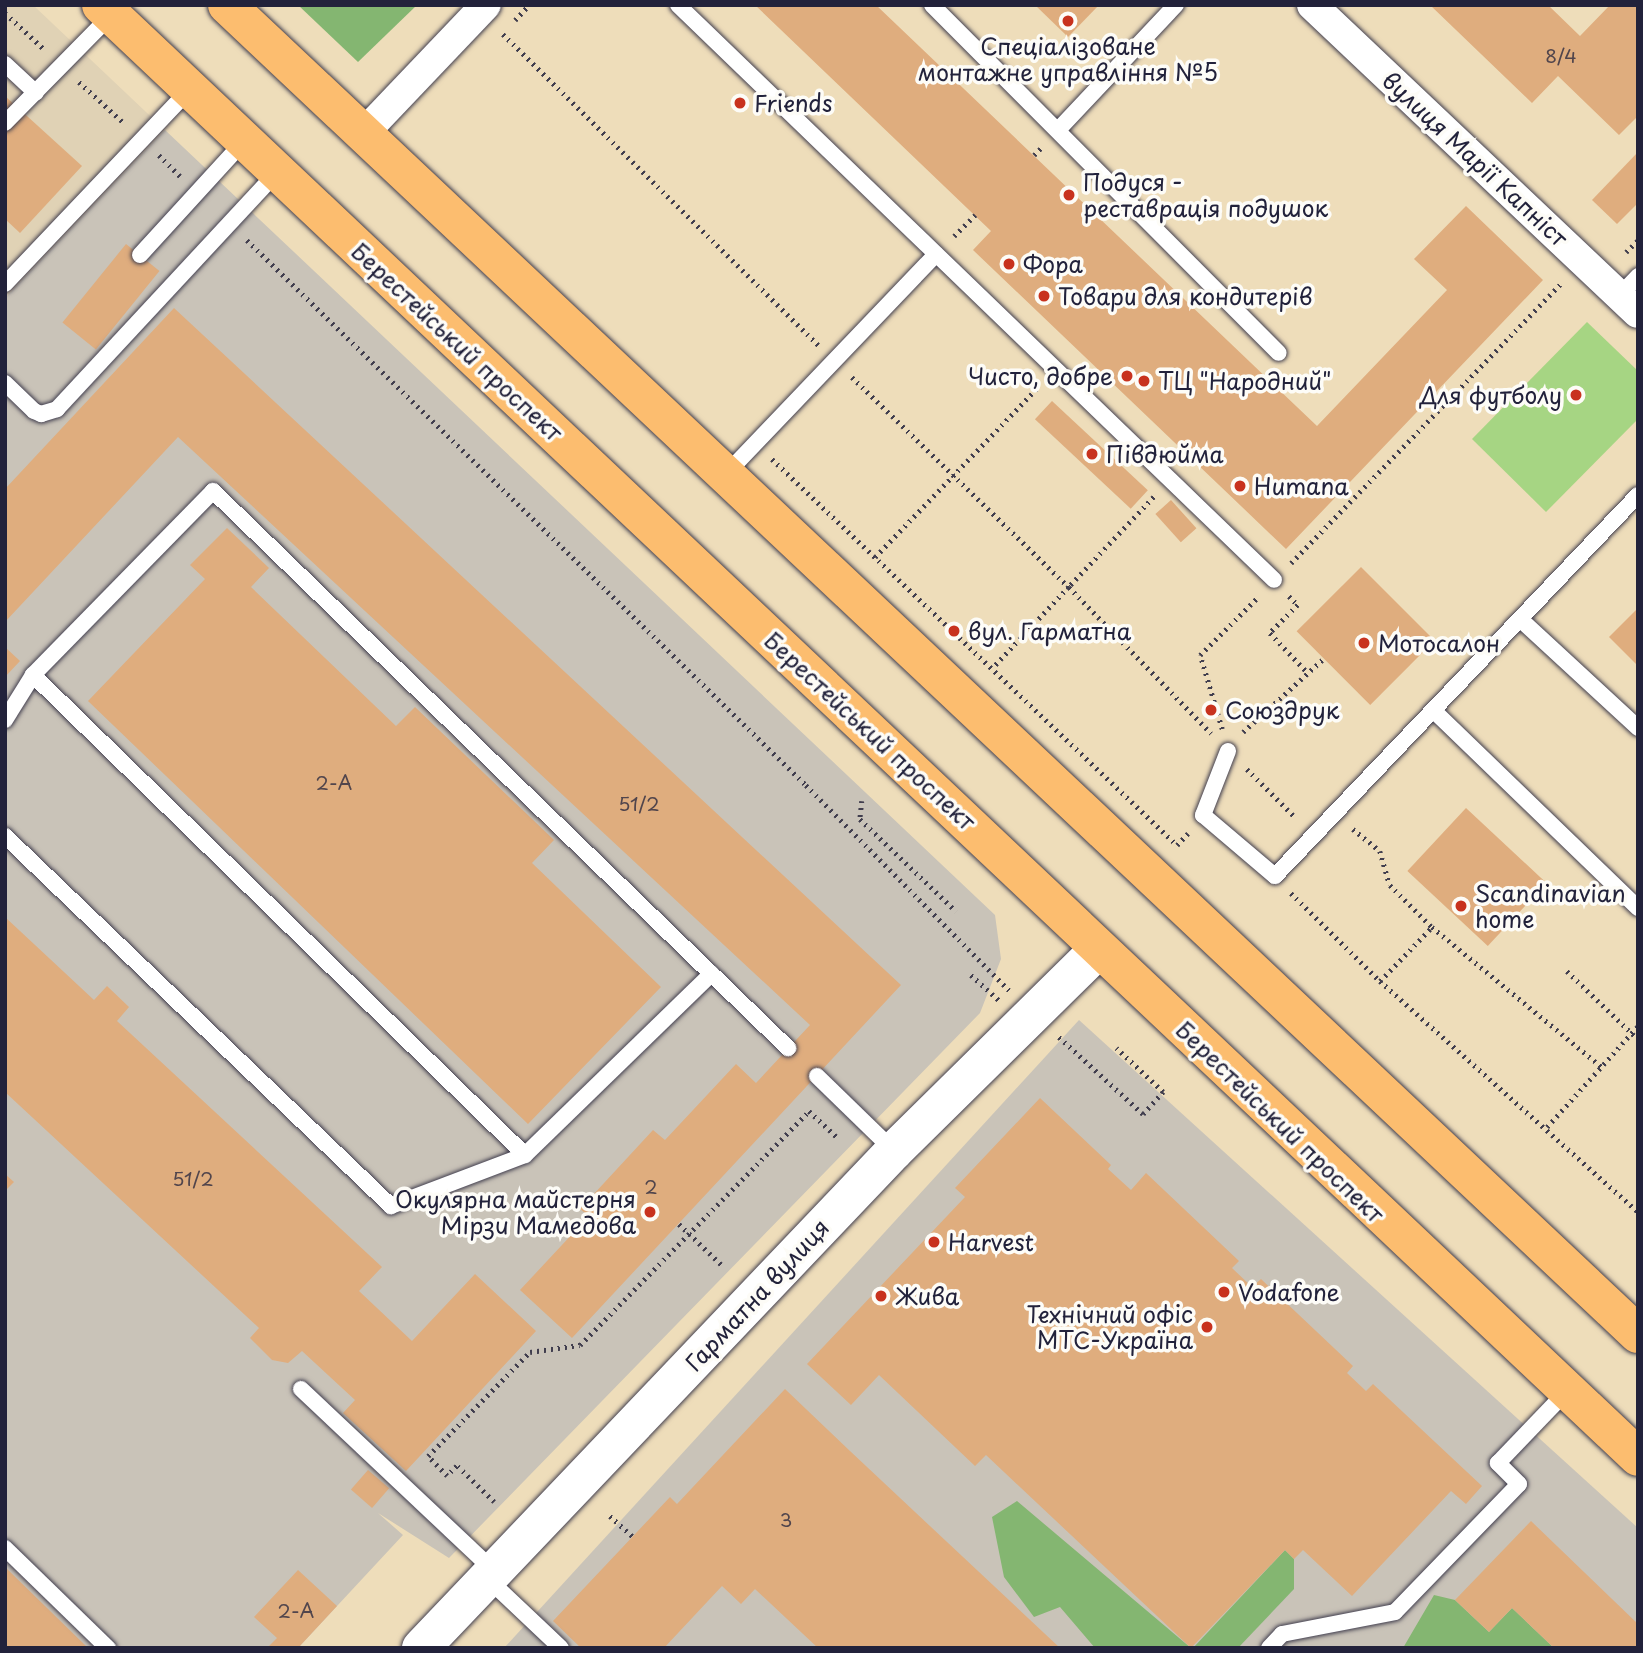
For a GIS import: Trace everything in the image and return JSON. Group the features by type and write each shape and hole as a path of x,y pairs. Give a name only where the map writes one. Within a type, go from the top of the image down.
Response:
{"main road":[{"path":"228,5 1638,1334"},
{"name":"Берестейський проспект","path":"106,10 1638,1457"}],"street":[{"path":"363,134 486,5"},
{"name":"вулиця Марії Капніст","path":"1312,5 1583,261 1632,295"},
{"name":"Гарматна вулиця","path":"421,1648 894,1151 1098,949"}],"lane":[{"path":"678,5 1279,586"},
{"path":"932,5 1279,353"},
{"path":"1058,130 1176,5"},
{"path":"5,123 62,67 106,10"},
{"path":"5,64 36,93"},
{"path":"5,284 190,89"},
{"path":"140,255 244,141"},
{"path":"5,383 34,411 41,414 57,409 277,172"},
{"path":"726,474 936,254"},
{"path":"5,720 33,675 212,491 788,1048"},
{"path":"1227,748 1203,815 1275,876 1638,495"},
{"path":"1520,619 1638,728"},
{"path":"33,675 525,1155"},
{"path":"1433,710 1638,908"},
{"path":"5,836 391,1206 525,1155 711,974"},
{"path":"817,1076 894,1151"},
{"path":"301,1389 561,1648"},
{"path":"1269,1648 1282,1634 1395,1612 1519,1484 1498,1463 1567,1390"},
{"path":"5,1548 108,1648"}],"path":[{"path":"530,5 502,33 835,362 955,474 1313,835"},
{"path":"5,12 230,222 806,785 989,972"},
{"path":"1625,254 1638,240"},
{"path":"1227,748 1200,655 1279,586 1583,261"},
{"path":"876,557 1055,369"},
{"path":"756,444 1177,845"},
{"path":"993,668 1170,480"},
{"path":"1279,586 1298,605 1270,633 1308,673"},
{"path":"1227,748 1322,660"},
{"path":"862,801 860,819 956,911"},
{"path":"1334,813 1380,850 1390,884 1432,927 1602,1067"},
{"path":"1275,876 1380,981 1548,1127 1638,1212"},
{"path":"1380,981 1432,927"},
{"path":"1567,971 1638,1039"},
{"path":"1548,1127 1638,1026"},
{"path":"1055,1034 1143,1114 1163,1092 1116,1048"},
{"path":"494,1502 457,1466 447,1476 428,1456 530,1352 580,1345 809,1111 839,1139"},
{"path":"679,1224 723,1266"},
{"path":"610,1517 632,1537"}],"shaded area":[{"path":"5,5 33,5 165,130 5,298"},
{"path":"165,130 995,915 1001,959 980,1013 449,1558 378,1513 403,1535 298,1648 5,1648 5,298"},
{"path":"1079,1020 1638,1528 1638,1648 504,1648"}],"green space":[{"path":"298,5 417,5 358,62"},
{"name":"Для футболу","path":"1587,322 1638,371 1638,419 1546,512 1472,439"},
{"path":"1017,1501 1191,1648 1095,1648 1060,1607 1034,1617 1004,1577 992,1517"},
{"path":"1285,1550 1294,1559 1294,1589 1238,1648 1193,1648"},
{"path":"1434,1595 1455,1600 1489,1632 1512,1608 1554,1648 1403,1648"}],"building":[{"path":"755,5 876,5 1317,426 1447,290 1414,259 1466,206 1543,280 1286,549 973,250 991,231"},
{"name":"Спеціалізоване монтажне управління №5","path":"1035,5 1099,5 1068,37"},
{"path":"1430,5 1548,5 1580,36 1610,5 1638,5 1638,116 1619,135 1558,76 1532,103"},
{"path":"5,96 82,166 20,233 5,219"},
{"path":"1638,152 1638,203 1617,224 1592,200"},
{"path":"126,244 159,271 96,350 62,322"},
{"path":"174,308 901,985 572,1338 520,1290 589,1216 580,1209 653,1130 665,1140 736,1064 756,1083 810,1025 178,437 5,622 5,489"},
{"name":"Півдюйма","path":"1052,401 1148,490 1131,509 1035,419"},
{"path":"1171,500 1196,528 1181,542 1155,514"},
{"path":"227,528 269,568 251,587 396,726 415,707 554,840 532,863 661,987 528,1124 88,701 205,579 190,565"},
{"path":"1361,567 1435,641 1370,705 1297,631"},
{"path":"1638,608 1638,666 1609,637"},
{"path":"5,647 20,661 5,677"},
{"path":"1466,808 1546,883 1488,946 1407,871"},
{"path":"5,917 94,1000 107,986 129,1007 117,1021 382,1267 359,1291 412,1341 475,1274 536,1331 406,1471 343,1413 355,1400 302,1351 288,1363 272,1360 250,1338 259,1328 5,1092"},
{"path":"1040,1098 1111,1165 1108,1169 1131,1190 1146,1173 1239,1261 1232,1268 1252,1287 1261,1279 1353,1366 1347,1373 1366,1391 1373,1384 1482,1486 1466,1504 1451,1491 1352,1596 1303,1550 1294,1559 1285,1550 1191,1648 986,1455 975,1466 879,1375 851,1405 807,1364 965,1197 955,1188"},
{"path":"5,1174 14,1182 5,1191"},
{"path":"785,1389 1060,1648 818,1648 755,1589 741,1604 722,1586 664,1648 581,1648 553,1621 670,1497 677,1504"},
{"path":"368,1470 389,1488 372,1508 351,1490"},
{"path":"1531,1521 1638,1624 1638,1648 1554,1648 1512,1608 1489,1632 1455,1600"},
{"path":"5,1567 88,1648 5,1648"},
{"path":"298,1570 337,1606 298,1648 267,1648 277,1638 254,1617"}],"place":[{"name":"Спеціалізоване монтажне управління №5","path":"1068,21"},
{"name":"Friends","path":"740,103"},
{"name":"Подуся - реставрація подушок","path":"1069,195"},
{"name":"Фора","path":"1009,264"},
{"name":"Товари для кондитерів","path":"1044,296"},
{"name":"Чисто, добре","path":"1127,376"},
{"name":"ТЦ \"Народний\"","path":"1144,381"},
{"name":"Для футболу","path":"1576,395"},
{"name":"Півдюйма","path":"1092,454"},
{"name":"Humana","path":"1240,486"},
{"name":"вул. Гарматна","path":"954,631"},
{"name":"Мотосалон","path":"1364,643"},
{"name":"Союздрук","path":"1211,710"},
{"name":"Scandinavian home","path":"1461,906"},
{"name":"Окулярна майстерня Мірзи Мамедова","path":"650,1212"},
{"name":"Harvest","path":"934,1242"},
{"name":"Vodafone","path":"1224,1292"},
{"name":"Жива","path":"881,1296"},
{"name":"Технічний офіс МТС-Україна","path":"1207,1327"}]}
